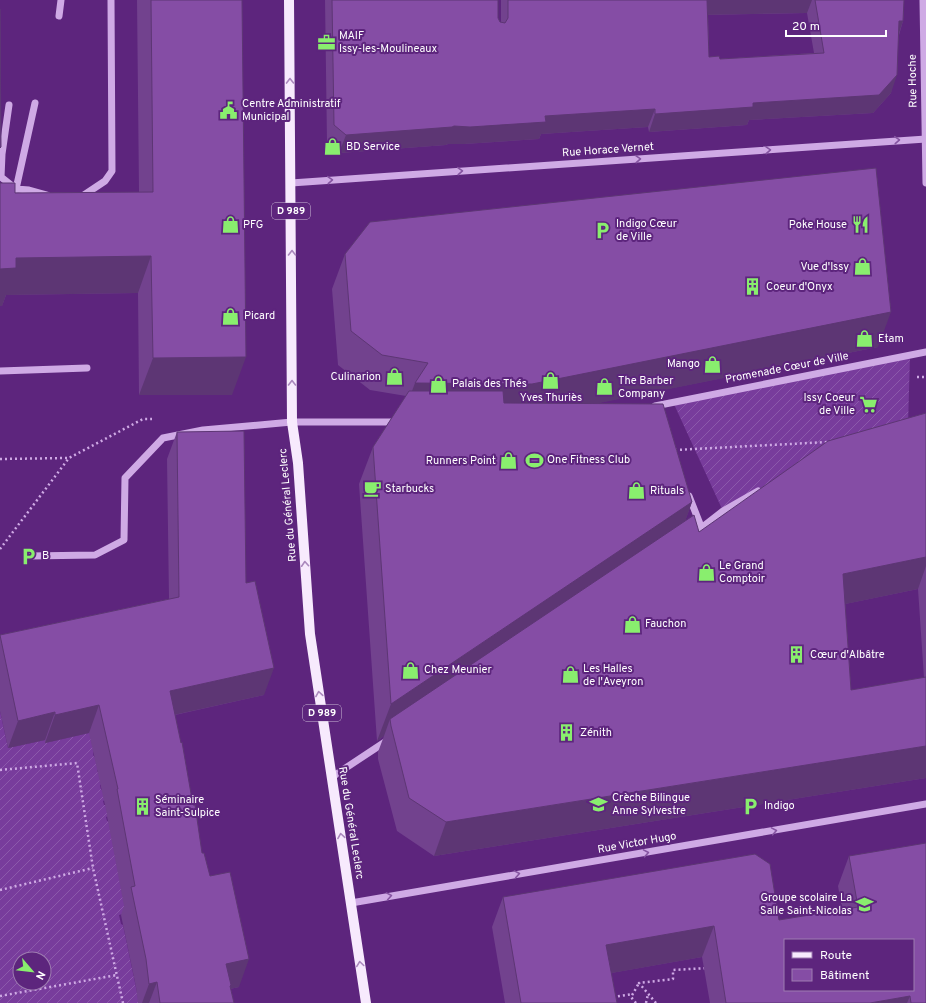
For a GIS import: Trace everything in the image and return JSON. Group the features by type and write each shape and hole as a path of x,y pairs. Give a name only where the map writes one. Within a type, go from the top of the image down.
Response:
{"main road":[{"name":"Rue du Général Leclerc","path":"289,0 292,422 298,463 310,634 366,1003"}],"street":[{"path":"59,16 61,0"},
{"path":"74,198 80,198 105,181 112,172 111,0"},
{"name":"Rue Hoche","path":"923,0 926,139"},
{"path":"16,189 35,103"},
{"path":"9,105 2,154 1,177 16,189"},
{"path":"926,139 926,184"},
{"name":"Rue Horace Vernet","path":"291,183 926,139"},
{"path":"0,190 29,190 55,198"},
{"name":"Promenade Cœur de Ville","path":"655,414 648,408 926,352"},
{"path":"0,371 87,368"},
{"path":"29,556 96,555 124,540 125,478 163,438 202,430 292,422 405,422"},
{"path":"685,486 702,529"},
{"path":"682,542 702,529 723,511 764,488"},
{"path":"332,777 391,737"},
{"name":"Rue Victor Hugo","path":"351,903 926,804"}],"path":[{"path":"670,450 832,442"},
{"path":"0,459 69,458"},
{"path":"0,770 77,763 93,868 123,1003"},
{"path":"0,890 93,868"},
{"path":"639,983 673,979 673,970 707,968"},
{"path":"0,996 117,975"},
{"path":"636,1003 631,997 639,983"},
{"path":"639,983 656,1003"},
{"path":"611,997 633,994"},
{"path":"646,1003 648,994"}],"shaded area":[{"path":"910,355 908,426 723,511 673,402"},
{"path":"0,711 8,748 45,740 45,743 97,731 93,754 94,757 96,757 99,769 97,770 102,784 100,785 101,790 103,789 105,800 103,801 104,805 106,805 108,816 106,817 107,821 110,821 126,913 119,915 121,924 123,925 138,1003 0,1003"}],"building":[{"path":"151,0 242,0 246,357 153,358 151,256 16,258 16,268 0,269 0,183 15,183 15,193 153,192"},
{"path":"332,0 498,0 498,18 500,22 505,23 508,18 508,0 707,0 709,57 719,56 720,59 824,53 815,0 904,0 903,21 899,21 897,75 879,95 753,103 753,107 655,114 655,109 545,116 546,122 470,127 454,126 346,135 334,125"},
{"path":"0,9 1,147 0,148"},
{"path":"876,168 891,312 532,384 415,383 428,363 382,355 351,331 345,254 370,222"},
{"path":"409,391 503,391 504,403 663,404 692,502 391,704 373,447"},
{"path":"926,413 926,557 843,574 851,690 926,677 926,746 446,822 409,798 390,719 694,515 699,532 828,441"},
{"name":"Séminaire Saint-Sulpice","path":"244,431 246,583 255,581 274,668 170,691 181,743 182,742 193,805 195,805 202,853 204,853 210,876 230,872 249,959 226,964 234,1003 160,1003 157,982 149,984 146,959 131,887 135,886 118,789 99,705 55,715 55,712 18,721 0,635 179,597 177,432"},
{"path":"926,843 926,1003 911,1003 910,996 870,1003 726,1003 714,926 606,945 617,1003 521,1003 503,897 755,854 770,864 779,920 858,907 849,856"}],"place":[{"name":"MAIF Issy-les-Moulineaux","path":"326,42"},
{"name":"Centre Administratif Municipal","path":"229,110"},
{"name":"BD Service","path":"333,147"},
{"name":"PFG","path":"230,225"},
{"name":"Poke House","path":"860,225"},
{"name":"Indigo Cœur de Ville","path":"603,230"},
{"name":"Vue d'Issy","path":"862,267"},
{"name":"Coeur d'Onyx","path":"753,287"},
{"name":"Picard","path":"231,316"},
{"name":"Etam","path":"865,339"},
{"name":"Mango","path":"713,364"},
{"name":"Culinarion","path":"394,377"},
{"name":"Yves Thuriès","path":"551,380"},
{"name":"Palais des Thés","path":"439,384"},
{"name":"The Barber Company","path":"605,387"},
{"name":"Issy Coeur de Ville","path":"868,404"},
{"name":"One Fitness Club","path":"534,460"},
{"name":"Runners Point","path":"509,461"},
{"name":"Starbucks","path":"372,489"},
{"name":"Rituals","path":"637,491"},
{"name":"B","path":"29,556"},
{"name":"Le Grand Comptoir","path":"706,572"},
{"name":"Fauchon","path":"632,624"},
{"name":"Cœur d'Albâtre","path":"797,655"},
{"name":"Chez Meunier","path":"411,670"},
{"name":"Les Halles de l'Aveyron","path":"570,675"},
{"name":"Zénith","path":"567,733"},
{"name":"Crèche Bilingue Anne Sylvestre","path":"599,804"},
{"name":"Séminaire Saint-Sulpice","path":"142,806"},
{"name":"Indigo","path":"751,806"},
{"name":"Groupe scolaire La Salle Saint-Nicolas","path":"865,904"}]}
